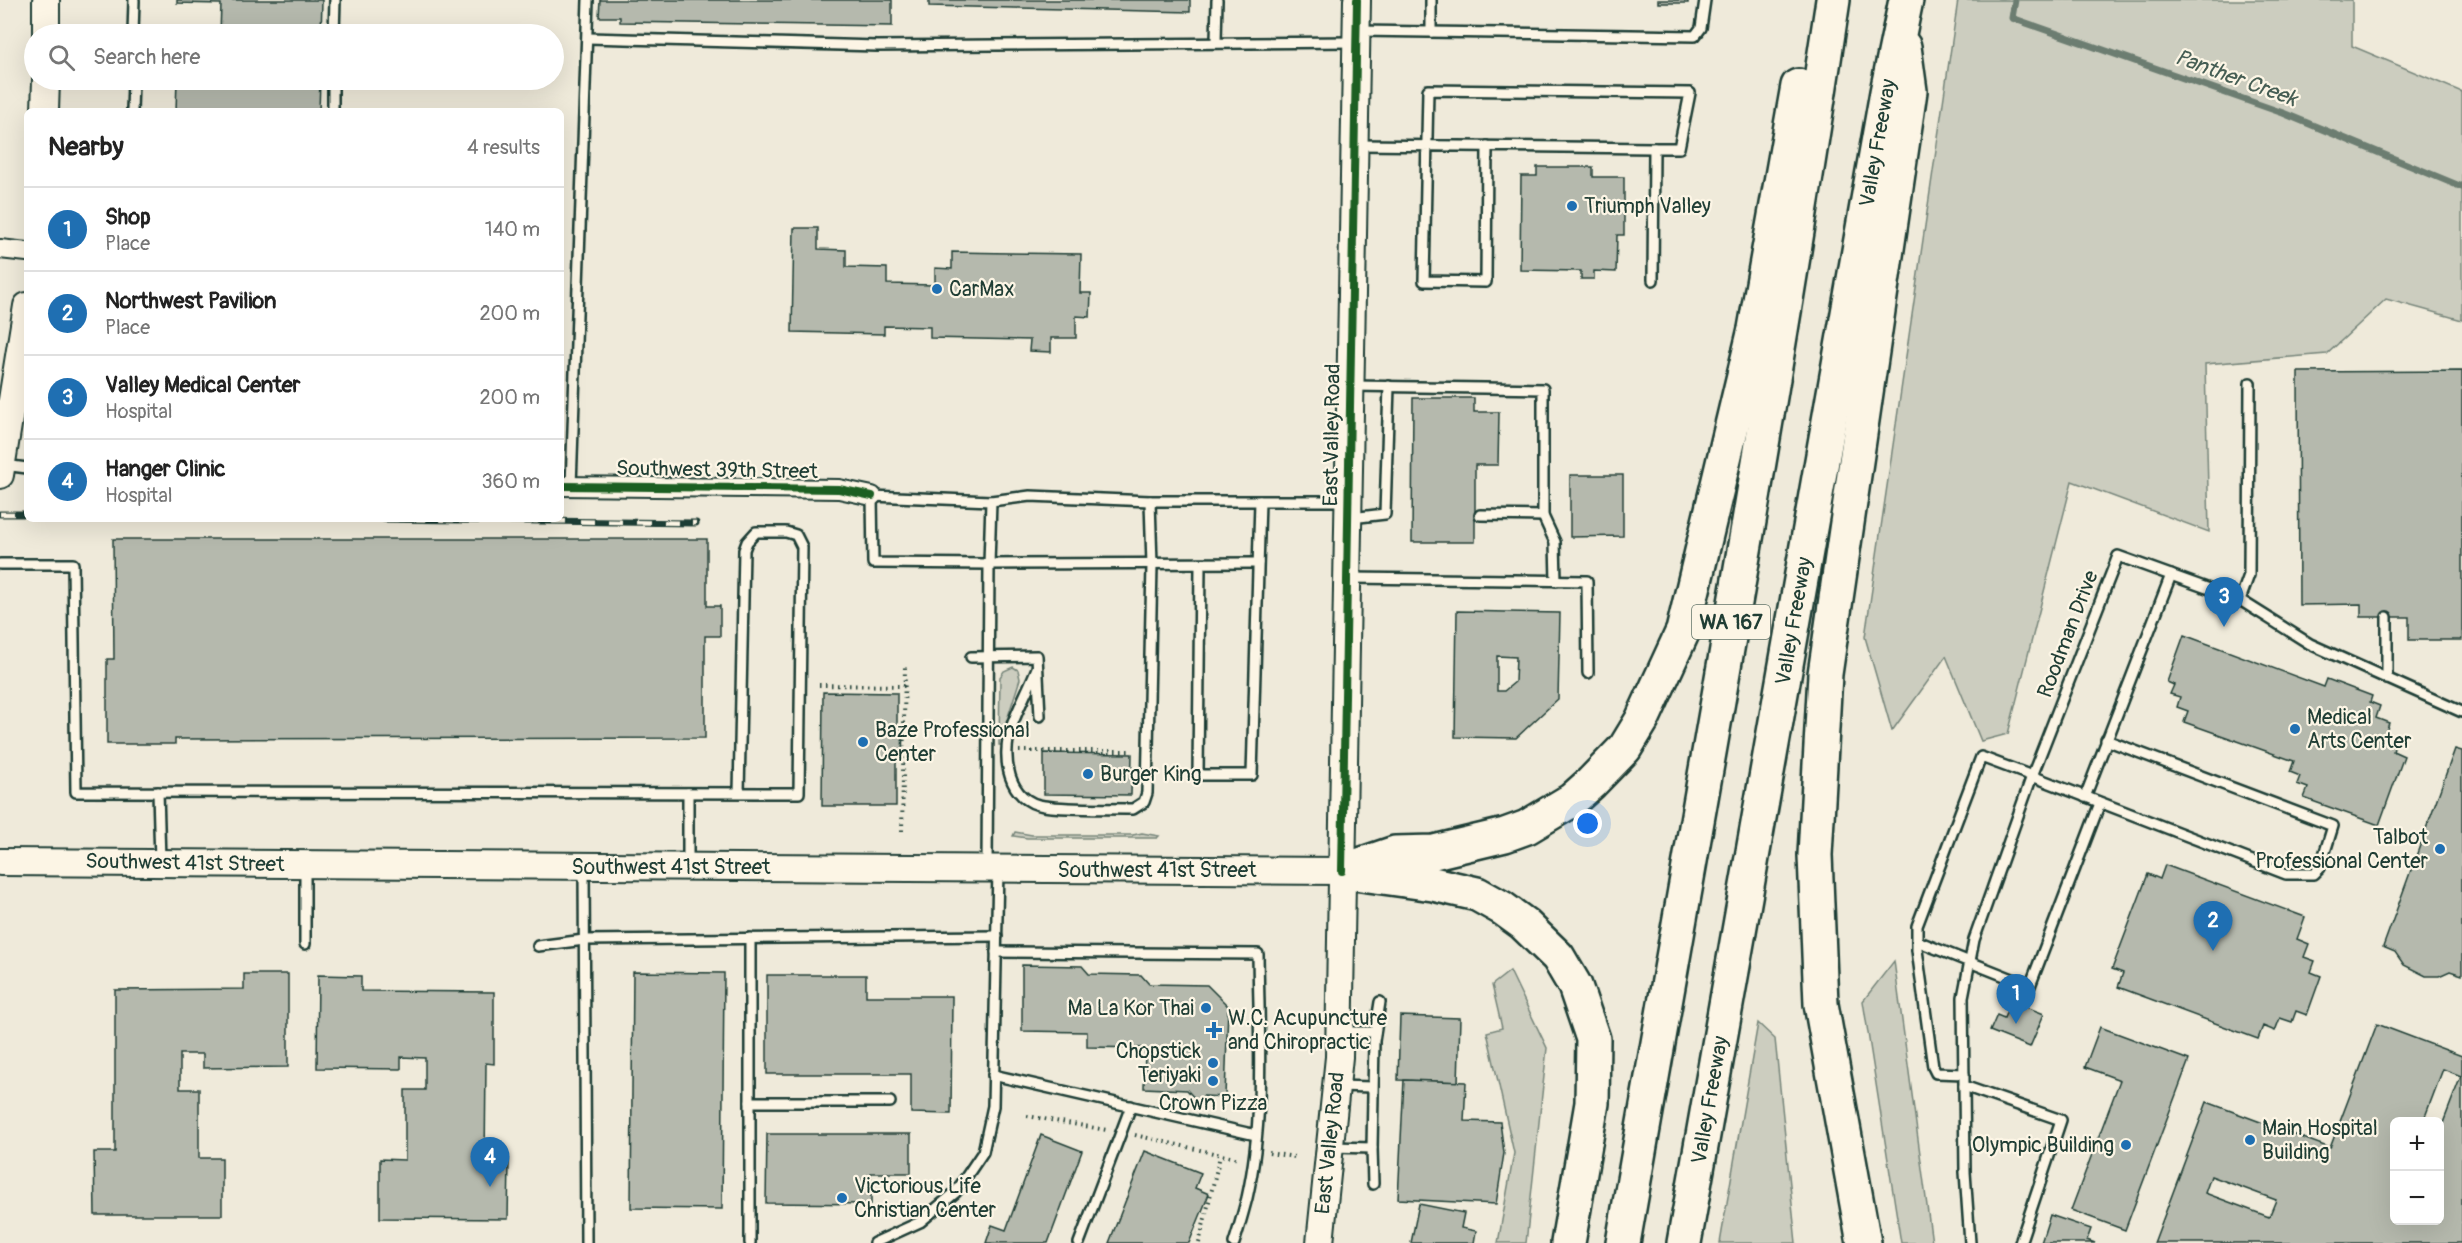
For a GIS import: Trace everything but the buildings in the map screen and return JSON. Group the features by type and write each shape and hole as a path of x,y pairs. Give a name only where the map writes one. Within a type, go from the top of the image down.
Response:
{"highway":[{"path":"1342,871 1395,853 1434,852 1505,835 1527,827 1572,800 1591,783 1625,748 1642,720 1683,631 1752,341 1812,0"},
{"name":"WA 167","path":"1623,1243 1738,584 1807,173 1833,0"},
{"path":"1666,1243 1897,9"},
{"path":"1864,1243 1821,1004 1815,855 1828,654 1910,91 1897,9"},
{"name":"Valley Freeway","path":"1684,1243 1884,104 1897,9"},
{"path":"1342,871 1433,884 1477,894 1524,924 1558,957 1575,986 1593,1039 1592,1103 1568,1243"}],"main road":[{"path":"46,0 46,24"},
{"name":"East Valley Road","path":"1320,1243 1337,1086 1340,1032 1357,0"},
{"path":"45,108 46,90"},
{"path":"1,470 24,325"},
{"name":"Southwest 41st Street","path":"0,862 1342,871"}],"street":[{"path":"0,249 24,252"},
{"name":"Southwest 39th Street","path":"566,486 839,489 872,496"}],"lane":[{"path":"133,24 134,0"},
{"path":"334,24 335,0"},
{"path":"566,486 588,0"},
{"path":"1216,41 1217,0"},
{"path":"1431,0 1431,32"},
{"path":"588,38 877,45 1216,41 1431,32 1695,36 1701,28 1705,0"},
{"path":"132,90 132,108"},
{"path":"333,90 333,108"},
{"path":"1355,145 1427,146 1487,146 1679,148 1690,93 1428,90 1427,146 1424,281 1486,282 1487,146"},
{"path":"1653,280 1654,148"},
{"path":"2240,600 2249,575 2250,383"},
{"path":"1351,386 1543,389 1543,516 1555,542 1556,581"},
{"path":"1258,563 1152,565 873,563 872,496 991,501 1030,496 1150,501 1260,501 1385,514 1389,386"},
{"path":"1,470 24,468"},
{"path":"874,1243 920,1222 956,1192 984,1152 993,1106 996,936 992,869 988,657 991,501"},
{"path":"1037,668 1010,730 1008,772 1014,790 1026,799 1042,806 1133,809 1144,802 1147,793 1149,718 1152,565 1150,501"},
{"path":"1200,565 1198,775 1252,775 1260,501"},
{"path":"1480,515 1543,516"},
{"path":"0,564 73,564 76,792 688,793 739,793 799,793 802,547 796,535 786,532 756,532 747,542 744,550 739,793"},
{"name":"Roodman Drive","path":"2032,776 2118,556 2240,600 2310,644 2462,712"},
{"path":"2085,797 2171,575"},
{"path":"1347,578 1587,581 1588,673"},
{"path":"2387,616 2387,679"},
{"path":"971,657 1036,656 1040,716"},
{"path":"1964,1074 1936,1073 1933,1067 1917,926 1981,757 2286,874 2314,874 2320,868 2333,826 2106,740"},
{"path":"1970,1243 1965,1172 1963,997 1974,940 2032,776"},
{"path":"158,792 160,863"},
{"path":"688,793 688,867"},
{"path":"1917,941 1969,964 2030,986 2100,804"},
{"path":"305,864 305,944"},
{"path":"584,866 586,1243"},
{"path":"538,946 584,940 996,936"},
{"path":"750,938 750,1243"},
{"path":"996,952 1258,954 1260,1069 1256,1135 1247,1197 1234,1243"},
{"path":"1373,1184 1372,1087 1375,1032 1380,1002"},
{"path":"1340,1032 1375,1032"},
{"path":"993,1075 1256,1135"},
{"path":"1337,1086 1372,1087"},
{"path":"1964,1086 2061,1120 2020,1243"},
{"path":"750,1102 890,1102"},
{"path":"1079,1243 1131,1106"},
{"path":"1331,1147 1372,1148"}],"path":[{"path":"902,831 905,666"},
{"path":"819,685 906,686"},
{"path":"1009,751 1133,751"},
{"path":"1027,1116 1121,1133 1244,1160 1257,1150 1295,1157"},
{"path":"1199,1243 1220,1156"}],"shaded area":[{"path":"1958,0 2352,0 2352,46 2462,92 2462,320 2386,299 2327,354 2205,364 2209,532 2072,481 2008,734 1981,741 1946,656 1892,731 1865,637"},
{"path":"1013,667 1018,670 1020,679 1003,732 1003,745 999,745 1000,677 1004,671"},
{"path":"1015,832 1032,835 1133,835 1142,833 1159,836 1157,838 1027,838 1013,836"},
{"path":"1894,961 1932,1243 1901,1243 1863,1001"},
{"path":"1510,971 1547,1048 1526,1243 1498,1243 1514,1153 1487,1032 1502,1028 1492,985"},
{"path":"1758,1023 1775,1039 1796,1243 1720,1243"}],"waterway":[{"name":"Panther Creek","path":"2015,0 2012,18 2283,113 2462,187"}],"railway":[{"path":"0,514 24,514"},
{"path":"564,521 696,523"}],"cycle path":[{"path":"1342,871 1357,0"},
{"path":"564,486 839,489 872,496"}],"place":[{"name":"Triumph Valley","path":"1572,206"},
{"name":"CarMax","path":"937,289"},
{"name":"Valley Medical Center","path":"2224,627"},
{"name":"Medical Arts Center","path":"2295,729"},
{"name":"Baze Professional Center","path":"863,742"},
{"name":"Burger King","path":"1088,774"},
{"name":"Talbot Professional Center","path":"2440,849"},
{"name":"Northwest Pavilion","path":"2213,951"},
{"name":"Ma La Kor Thai","path":"1206,1008"},
{"name":"Shop","path":"2016,1024"},
{"name":"W.C. Acupuncture and Chiropractic","path":"1214,1030"},
{"name":"Chopstick Teriyaki","path":"1213,1063"},
{"name":"Crown Pizza","path":"1213,1081"},
{"name":"Main Hospital Building","path":"2250,1140"},
{"name":"Olympic Building","path":"2126,1145"},
{"name":"Hanger Clinic","path":"490,1187"},
{"name":"Victorious Life Christian Center","path":"842,1198"}]}
